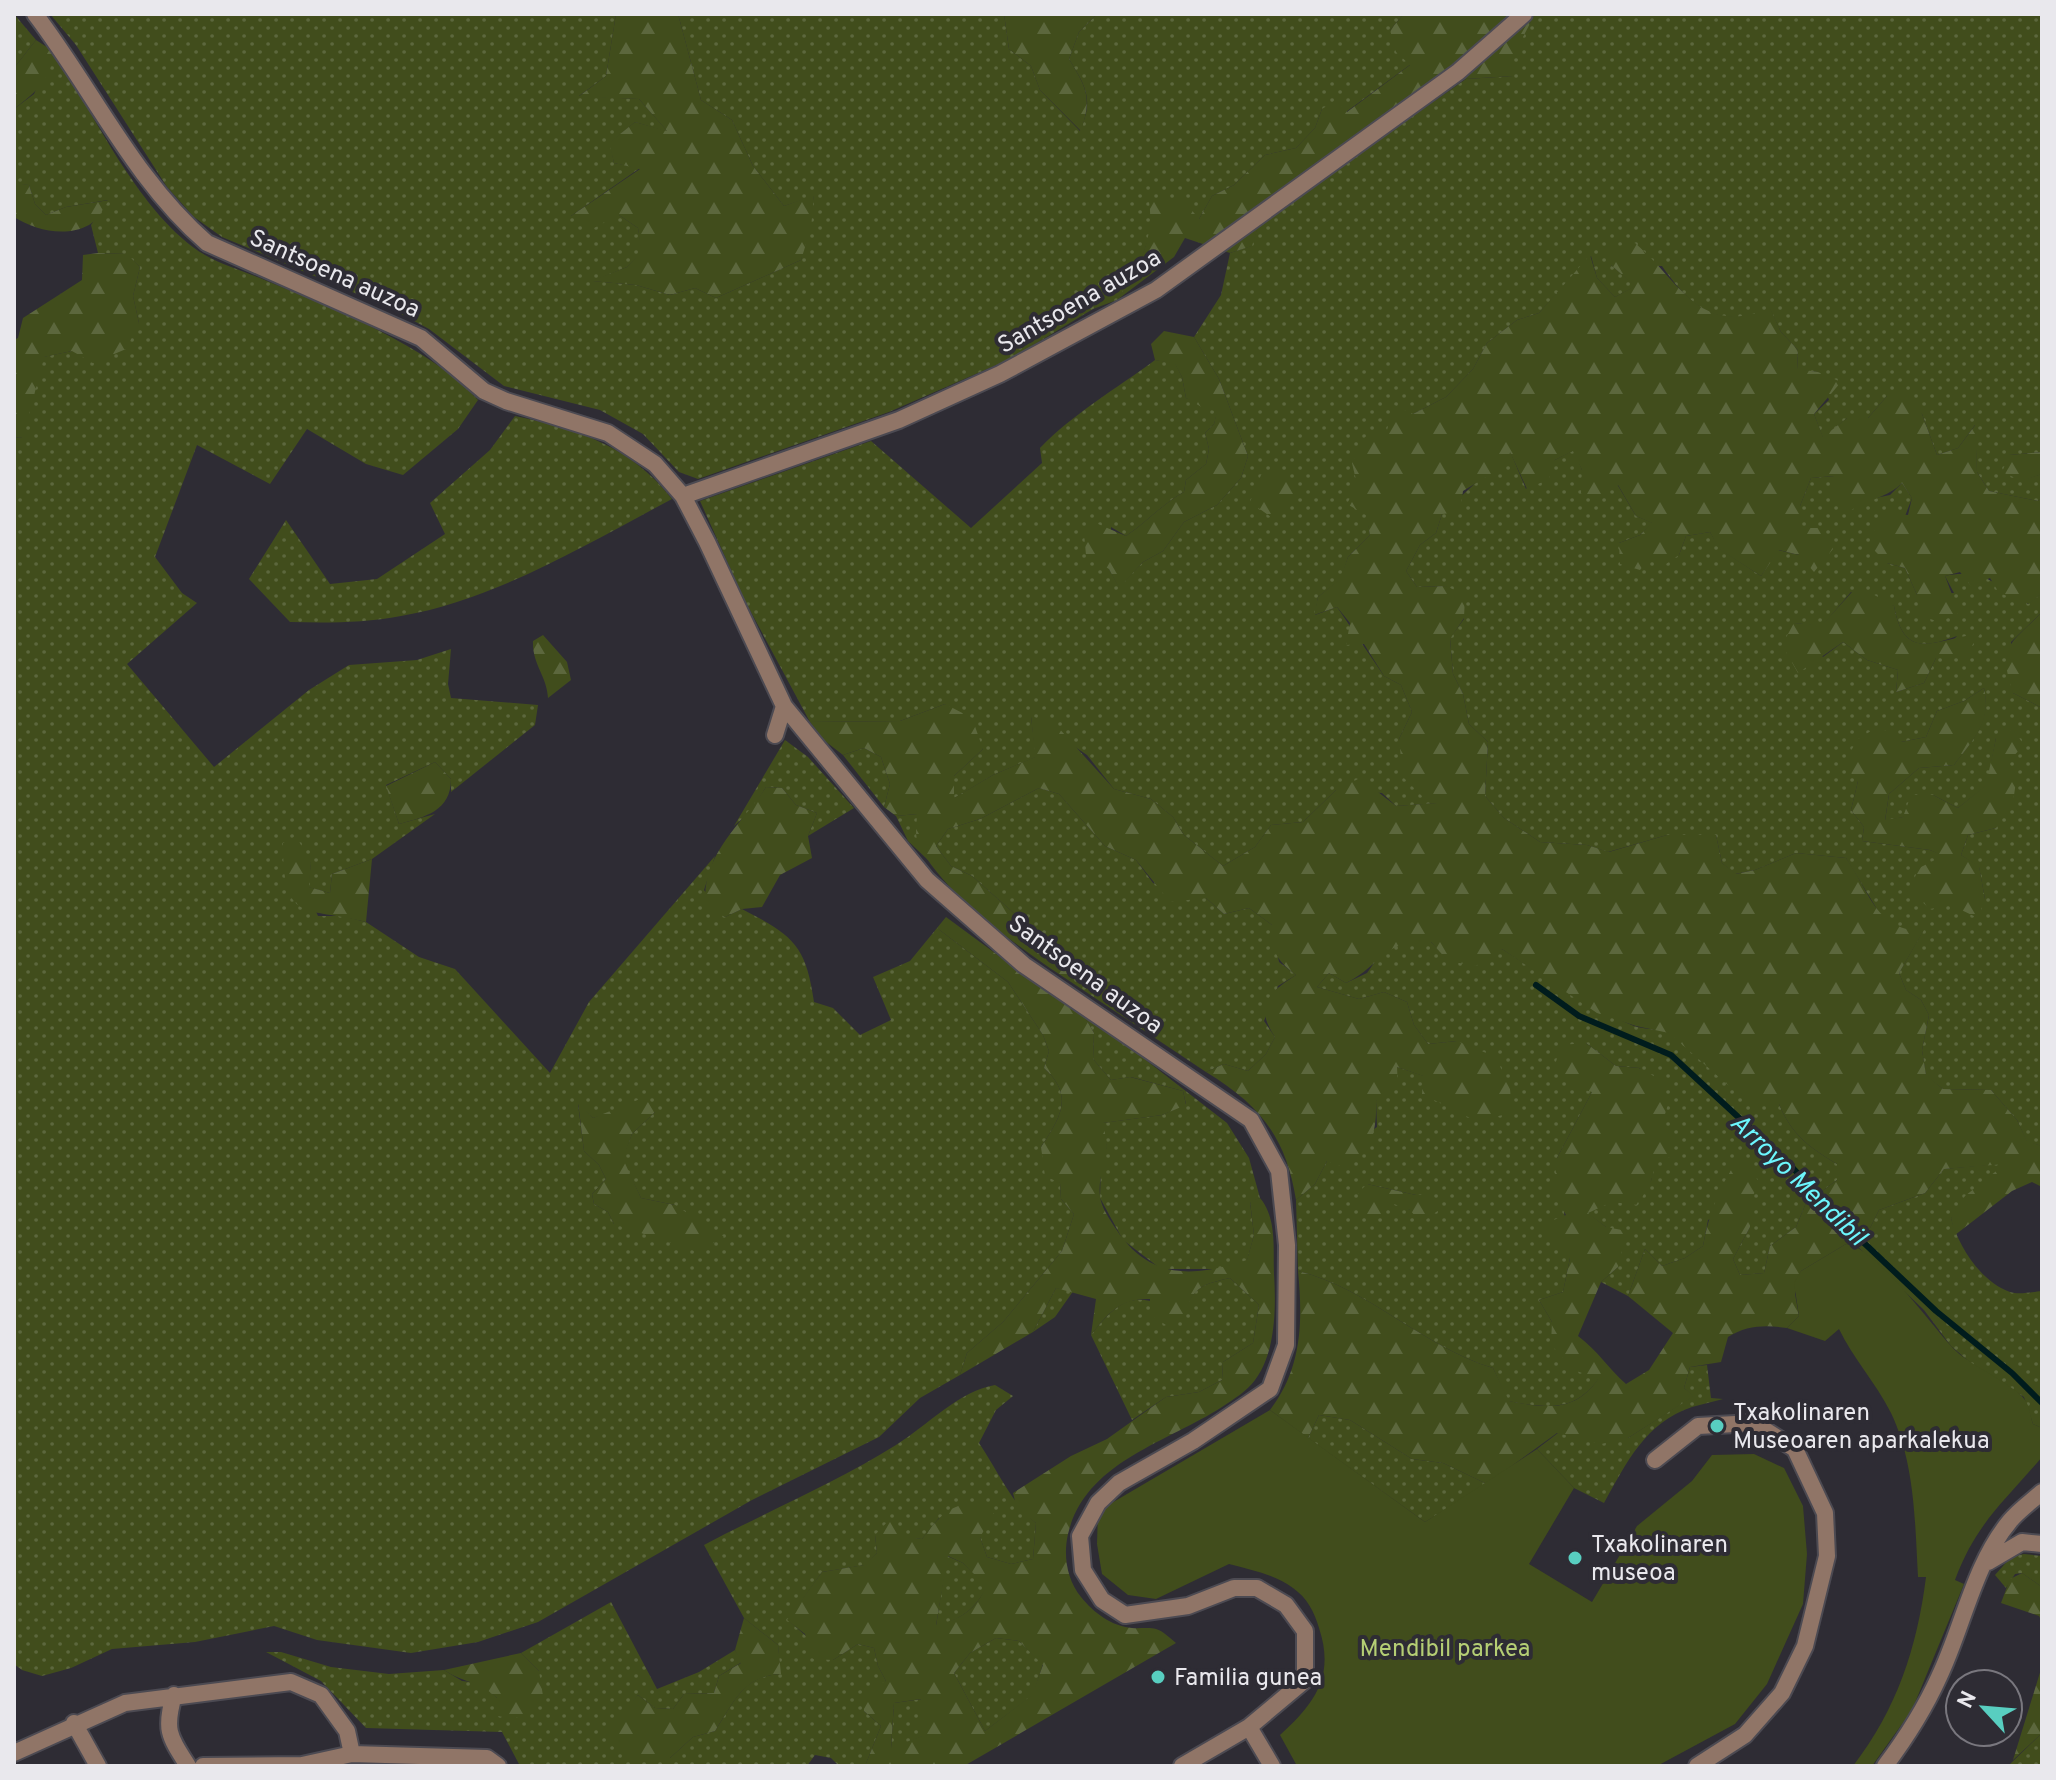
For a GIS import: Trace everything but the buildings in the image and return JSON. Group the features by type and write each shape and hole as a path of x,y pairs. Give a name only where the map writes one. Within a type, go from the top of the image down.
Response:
{"street":[{"name":"Santsoena auzoa","path":"35,14 73,63 153,188 178,218 207,243 346,302 421,338 484,391 506,401 608,433 655,464 683,496 784,706 927,880 1024,965 1251,1120 1279,1171 1287,1245 1286,1345 1270,1389 1193,1441 1119,1483 1098,1503 1080,1536 1083,1570 1102,1600 1125,1615 1188,1606 1234,1588 1257,1588 1286,1605 1305,1631 1305,1680 1249,1727"},
{"name":"Santsoena auzoa","path":"683,496 899,420 1000,374 1156,290 1458,72 1524,14"},
{"path":"775,735 784,706"},
{"path":"1655,1460 1698,1426 1754,1423 1795,1449 1825,1513 1827,1556 1805,1646 1782,1693 1745,1735 1697,1766"},
{"path":"1885,1766 1908,1735 1940,1677 1986,1563 2012,1519 2042,1492"},
{"path":"1986,1563 2022,1542 2042,1544"},
{"path":"14,1753 74,1723 125,1703 291,1682 321,1695 347,1731 352,1754"},
{"path":"174,1695 167,1718 168,1734 188,1766"},
{"path":"74,1723 98,1766"},
{"path":"1182,1766 1249,1727 1272,1766"},
{"path":"203,1766 302,1766 352,1754 487,1758 498,1766"}],"green space":[{"path":"14,14 36,40 14,68"},
{"path":"50,14 616,14 606,76 579,96 639,99 668,132 635,122 610,143 614,163 640,168 571,216 619,215 638,228 642,252 627,267 593,281 636,285 670,295 695,288 716,298 801,260 814,196 784,206 753,166 732,120 701,100 678,14 1004,14 1009,49 1031,66 1040,90 1080,131 1087,110 1086,94 1069,59 1079,32 1097,14 1404,14 1390,30 1411,64 1346,112 1322,109 1315,128 1296,148 1265,155 1234,185 1212,196 1199,219 1153,225 1137,272 1117,300 1093,309 1010,359 889,412 698,479 679,472 643,434 600,410 504,386 429,329 390,308 222,237 194,217 167,187 76,45"},
{"path":"616,14 678,14 701,100 732,120 753,166 784,206 814,195 811,228 801,260 716,298 695,288 670,295 636,285 591,281 627,267 641,252 638,228 619,215 592,229 571,216 640,169 614,163 609,143 635,122 667,131 639,99 578,97 606,76"},
{"path":"1004,14 1097,14 1079,32 1069,59 1086,94 1081,131 1040,90 1031,66 1009,49"},
{"path":"1404,14 1535,14 1513,56 1513,76 1465,79 1259,224 1252,246 1230,253 1185,238 1174,257 1117,300 1132,277 1147,241 1149,201 1185,202 1199,219 1212,196 1234,185 1265,155 1296,148 1315,128 1322,109 1336,100 1347,112 1410,65 1396,52 1390,30"},
{"path":"1535,14 2042,14 2042,452 2009,455 2022,480 2042,474 2042,498 2038,501 1989,491 1977,472 1975,425 1958,448 1937,455 1922,414 1887,396 1868,418 1847,418 1823,438 1814,414 1829,400 1818,372 1797,370 1798,350 1781,332 1770,309 1736,317 1708,311 1695,304 1662,266 1611,265 1636,286 1615,297 1597,278 1591,256 1539,313 1517,320 1487,343 1473,369 1446,397 1413,414 1367,515 1370,535 1348,557 1341,579 1318,597 1315,615 1337,607 1384,676 1401,685 1412,712 1399,739 1440,803 1396,806 1382,793 1336,790 1303,822 1271,825 1255,847 1223,866 1184,835 1173,817 1151,799 1114,789 1087,755 1031,717 1036,757 993,775 953,799 954,776 983,749 945,704 900,721 810,722 745,601 700,501 871,441 971,528 1042,463 1040,448 1067,424 1155,360 1175,363 1182,377 1186,398 1218,410 1214,424 1205,433 1209,449 1206,464 1186,480 1184,492 1126,536 1111,527 1109,569 1119,587 1143,562 1163,551 1184,522 1217,505 1241,478 1248,456 1219,379 1194,337 1221,295 1230,253 1251,246 1259,224 1466,79 1513,76 1512,56"},
{"path":"36,40 53,51 50,69 36,91 14,109 14,68"},
{"path":"53,51 139,190 181,238 212,259 350,317 407,346 458,381 478,400 458,429 403,475 366,464 307,429 270,484 197,445 155,557 182,593 197,603 127,664 214,767 309,690 349,665 417,660 451,649 448,684 451,698 538,705 535,725 451,792 451,779 435,762 386,785 399,824 435,814 372,859 332,874 330,893 308,887 311,863 284,843 318,916 342,916 366,922 419,957 455,969 550,1073 589,1002 715,856 704,890 725,917 742,909 785,935 801,954 814,1002 833,1008 860,1035 891,1020 873,977 910,961 937,928 1008,982 1043,1035 1049,1051 1044,1068 1054,1078 1062,1098 1058,1117 1041,1147 1060,1183 1061,1199 1074,1214 1062,1251 1003,1322 967,1353 960,1375 920,1398 879,1437 752,1500 538,1622 478,1642 411,1653 317,1640 274,1626 195,1642 112,1649 71,1668 42,1676 14,1664 14,437 22,438 43,357 72,351 139,323 133,296 140,267 126,254 98,253 91,225 108,200 66,207 46,215 35,204 29,185 14,184 14,109 34,94","holes":["578,1104 593,1118 619,1110 655,1112 632,1134 622,1159 641,1198 675,1205 614,1224 608,1212 594,1204 592,1194 606,1179 599,1165 584,1151"]},
{"path":"15,183 29,185 35,204 46,215 66,207 109,200 89,225 70,231 50,231 14,217"},
{"path":"1635,243 1679,289 1708,311 1725,316 1746,315 1770,308 1781,332 1798,350 1797,369 1818,372 1841,382 1814,414 1823,437 1847,418 1868,418 1887,396 1905,392 1922,414 1937,455 1958,448 1976,424 1977,472 1989,491 2038,501 2042,498 2042,593 2029,604 1999,593 1990,578 1971,586 1960,572 1945,576 1959,613 1939,622 1919,615 1917,595 1905,568 1887,563 1874,550 1874,531 1889,513 1908,515 1912,498 1902,483 1850,511 1830,494 1834,476 1811,478 1800,506 1802,528 1821,528 1833,549 1814,572 1799,555 1779,550 1761,576 1719,549 1710,532 1686,536 1679,555 1663,566 1650,557 1640,570 1620,564 1619,543 1640,535 1652,523 1636,516 1618,485 1600,497 1581,493 1582,470 1573,451 1555,460 1549,479 1527,489 1510,452 1506,465 1463,491 1460,512 1442,514 1436,533 1420,545 1406,571 1417,587 1446,586 1465,595 1464,618 1450,639 1453,674 1463,694 1469,724 1488,742 1485,796 1504,818 1540,842 1587,845 1609,852 1667,835 1716,835 1722,863 1736,874 1755,870 1796,853 1846,858 1885,918 1908,929 1924,930 1899,973 1906,990 1921,1000 1929,1015 1922,1050 1926,1075 1943,1089 1991,1090 2017,1120 2027,1141 2042,1146 2042,1187 2032,1182 2012,1191 1955,1235 1951,1218 1965,1196 2005,1164 1944,1169 1925,1193 1879,1210 1856,1245 1846,1244 1801,1271 1795,1294 1799,1316 1787,1328 1764,1326 1742,1330 1728,1337 1721,1362 1690,1367 1684,1388 1694,1396 1628,1438 1601,1444 1557,1433 1487,1484 1443,1463 1412,1459 1350,1420 1319,1415 1308,1438 1270,1410 1289,1378 1298,1344 1298,1271 1349,1291 1443,1347 1493,1368 1509,1401 1547,1406 1569,1403 1589,1390 1598,1379 1574,1370 1551,1345 1552,1322 1539,1300 1563,1292 1570,1258 1539,1226 1566,1215 1553,1194 1557,1158 1592,1092 1570,1086 1555,1065 1561,1045 1586,1043 1616,1066 1639,1068 1661,1080 1669,1101 1662,1124 1675,1140 1673,1157 1657,1160 1651,1181 1638,1205 1612,1202 1588,1213 1606,1227 1627,1231 1618,1267 1601,1282 1578,1336 1626,1384 1649,1370 1673,1333 1628,1296 1645,1249 1662,1266 1685,1258 1703,1246 1716,1199 1740,1157 1761,1184 1750,1199 1750,1227 1733,1259 1740,1275 1764,1273 1770,1246 1796,1227 1806,1203 1837,1180 1837,1164 1802,1139 1789,1124 1779,1104 1759,1105 1729,1086 1669,1033 1597,1013 1502,949 1476,966 1448,961 1431,942 1414,942 1392,949 1346,983 1329,973 1317,987 1359,999 1384,992 1407,1002 1414,1025 1428,1044 1457,1041 1496,1057 1510,1089 1512,1113 1476,1121 1422,1094 1423,1076 1397,1067 1398,1088 1376,1101 1374,1131 1362,1153 1348,1169 1327,1161 1315,1184 1296,1200 1285,1158 1268,1125 1241,1097 1206,1072 1224,1064 1248,1071 1266,1054 1275,1037 1265,1017 1267,1001 1296,975 1276,954 1272,925 1249,908 1224,914 1206,898 1170,902 1136,860 1105,846 1059,794 1039,788 980,819 948,829 936,846 951,866 972,876 1043,939 1071,955 1083,977 1068,980 1006,936 941,877 917,839 917,814 896,816 884,807 890,784 881,757 864,748 843,755 825,741 810,722 900,721 945,704 972,718 983,749 954,776 954,798 993,775 1035,757 1031,716 1056,725 1114,789 1151,799 1173,817 1184,835 1223,866 1255,847 1271,825 1303,822 1336,790 1360,778 1396,806 1437,803 1422,796 1403,777 1399,739 1412,712 1401,685 1384,676 1364,644 1346,645 1350,623 1337,607 1314,615 1318,597 1340,579 1348,557 1370,535 1366,515 1347,504 1357,484 1352,463 1365,437 1387,430 1394,405 1413,414 1446,397 1473,369 1487,343 1517,320 1539,313 1590,255 1597,278 1615,297 1635,286 1611,265 1608,248"},
{"path":"127,254 140,267 133,296 139,323 126,349 93,363 72,351 44,357 23,438 14,437 14,340 18,338 23,318 82,280 83,255"},
{"path":"1164,331 1194,337 1219,379 1248,456 1241,478 1217,505 1184,522 1163,551 1143,562 1119,588 1109,569 1086,555 1084,533 1091,521 1126,536 1184,492 1186,480 1206,464 1209,449 1205,433 1214,424 1217,411 1205,409 1186,398 1182,377 1175,364 1155,360 1151,344"},
{"path":"515,416 582,434 621,453 656,481 672,499 507,583 437,608 401,616 346,622 290,622 249,579 286,520 330,584 377,579 445,534 430,503 490,450"},
{"path":"1574,450 1582,470 1617,484 1636,516 1653,523 1640,535 1619,543 1650,557 1679,555 1686,536 1710,532 1720,549 1761,576 1778,550 1799,555 1800,506 1811,478 1835,476 1866,500 1890,495 1902,483 1912,498 1887,563 1905,568 1917,595 1954,593 1945,576 1957,574 1989,580 2028,604 2042,593 2042,612 2011,642 2013,693 2042,708 2042,1146 2027,1142 2017,1120 1991,1090 1943,1089 1926,1076 1922,1050 1929,1015 1921,1000 1906,990 1899,973 1923,931 1903,931 1883,919 1846,858 1796,853 1755,870 1735,874 1722,863 1716,835 1667,835 1608,852 1587,845 1540,842 1504,818 1485,796 1488,742 1469,724 1463,694 1453,674 1450,638 1464,619 1446,586 1417,587 1406,571 1420,545 1436,533 1442,514 1510,451 1526,489 1555,460","holes":["1851,592 1894,606 1902,630 1915,642 1933,643 1957,636 1936,658 1924,683 1896,692 1898,670 1867,660 1843,642 1823,657 1794,623 1822,626","1984,688 1983,721 1954,765 1919,768 1889,794 1885,821 1903,817 1933,795 1958,808 1987,785 1996,738 2008,762 1996,828 1968,835 1961,855 1979,867 1985,899 1951,905 1945,856 1930,850 1862,841 1864,827 1851,810 1858,781 1901,742 1926,737 1937,711 1964,701"]},
{"path":"2042,452 2042,474 2022,481 2002,472 2009,455"},
{"path":"1283,473 1299,489 1271,517 1250,502 1261,475"},
{"path":"1852,592 1869,592 1894,606 1899,625 1906,636 1915,642 1925,644 1980,634 1965,656 1936,658 1924,683 1896,692 1898,670 1867,660 1843,642 1798,673 1782,645 1794,623 1822,625"},
{"path":"2042,612 2042,708 2013,693 2006,665 2015,639"},
{"path":"543,635 567,662 571,680 548,698 533,649 533,641"},
{"path":"1984,688 1986,711 1980,730 1954,765 1919,768 1889,794 1885,820 1903,817 1911,795 1933,795 1958,808 1986,785 1996,738 2013,729 2024,745 2008,762 2017,775 2013,802 1996,828 1968,835 1961,855 1979,866 1985,899 1978,918 1951,905 1930,909 1909,890 1919,868 1943,856 1930,850 1862,841 1864,827 1851,810 1858,781 1843,764 1858,739 1879,726 1901,742 1926,737 1937,711 1964,701"},
{"path":"785,740 808,757 854,808 808,836 817,813 796,805 782,788 766,787 750,812 734,826"},
{"path":"864,748 881,757 890,784 884,807 843,755"},
{"path":"435,762 451,779 447,799 435,811 399,824 386,786"},
{"path":"766,787 782,788 796,805 817,813 808,836 812,858 780,875 762,907 742,909 725,917 706,908 709,873 724,843"},
{"path":"1039,788 1059,794 1105,846 1136,860 1153,883 1206,898 1224,914 1249,908 1272,925 1279,962 1296,975 1278,986 1264,1021 1275,1037 1266,1054 1248,1071 1224,1064 1206,1072 1068,980 1082,977 1071,955 1043,939 972,876 951,866 936,846 948,829 980,819"},
{"path":"917,814 917,838 929,861 908,841 896,816"},
{"path":"296,836 311,863 309,887 330,893 332,874 372,859 366,922 312,912 293,900 287,888 283,843"},
{"path":"946,917 1064,1004 1080,1009 1094,1033 1093,1059 1111,1080 1130,1077 1183,1091 1186,1105 1162,1115 1103,1123 1107,1147 1100,1183 1102,1205 1129,1246 1144,1258 1159,1266 1192,1271 1247,1260 1254,1235 1250,1201 1260,1198 1269,1215 1273,1234 1274,1315 1267,1356 1252,1384 1222,1407 1130,1457 1109,1472 1091,1489 1077,1509 1068,1534 1066,1559 1069,1575 1086,1603 1110,1622 1124,1627 1156,1629 1176,1643 964,1766 865,1766 881,1726 864,1711 862,1692 886,1681 874,1648 858,1644 833,1660 813,1659 805,1634 787,1620 822,1572 864,1565 877,1553 875,1535 890,1519 900,1536 922,1539 953,1508 981,1503 994,1514 980,1537 987,1557 1011,1564 1033,1559 1036,1523 1017,1509 1013,1493 1071,1456 1107,1439 1166,1397 1199,1392 1222,1380 1223,1362 1253,1343 1259,1305 1230,1278 1201,1288 1192,1297 1186,1313 1166,1325 1150,1315 1150,1299 1140,1299 1116,1308 1091,1335 1096,1299 1056,1288 1033,1332 960,1375 967,1353 1003,1322 1062,1251 1074,1214 1061,1199 1060,1183 1045,1176 1041,1147 1058,1117 1062,1098 1054,1078 1044,1068 1049,1051 1043,1035 1008,982 937,928","holes":["948,1556 963,1563 986,1586 967,1612 936,1625","996,1638 1019,1641 1043,1665 1032,1695 985,1731 954,1673 970,1653","921,1699 922,1736 891,1748 894,1703"]},
{"path":"1406,941 1431,942 1448,960 1502,949 1599,1010 1638,1027 1670,1033 1697,1053 1733,1088 1762,1102 1779,1104 1789,1124 1802,1139 1837,1164 1837,1180 1806,1203 1796,1227 1770,1246 1764,1273 1740,1275 1733,1259 1750,1227 1750,1199 1708,1220 1703,1246 1685,1258 1662,1266 1645,1249 1628,1296 1601,1282 1618,1267 1606,1227 1587,1213 1651,1181 1662,1124 1640,1068 1616,1066 1586,1043 1592,1092 1557,1158 1570,1258 1563,1292 1539,1300 1552,1322 1599,1378 1590,1389 1569,1403 1547,1406 1508,1401 1493,1368 1443,1347 1349,1291 1298,1271 1296,1200 1315,1184 1327,1161 1377,1127 1376,1101 1397,1067 1424,1076 1423,1094 1449,1105 1457,1041 1428,1044 1414,1025 1407,1002 1384,992 1359,999 1317,987 1329,973 1346,983 1367,973 1381,953","holes":["1367,1184 1416,1195 1432,1195 1410,1210"]},
{"path":"1080,1009 1227,1123 1249,1158 1260,1198 1250,1202 1254,1235 1247,1261 1218,1269 1161,1269 1123,1240 1100,1198 1101,1162 1107,1147 1102,1123 1162,1115 1186,1104 1183,1091 1131,1077 1111,1080 1093,1059 1094,1033"},
{"path":"645,1097 655,1112 632,1134 623,1159 641,1198 675,1205 724,1237 698,1252 614,1224 608,1212 594,1204 592,1194 606,1179 599,1165 584,1151 578,1102 593,1118"},
{"path":"2007,1163 1951,1218 1959,1240 1980,1272 1999,1287 2013,1293 2042,1291 2042,1428 2033,1424 2024,1397 1972,1364 1951,1346 1924,1310 1856,1245 1879,1210 1925,1193 1944,1169"},
{"path":"1367,1184 1416,1195 1433,1194 1439,1210 1421,1223 1410,1210 1394,1204 1371,1222 1357,1209 1359,1192"},
{"path":"1846,1244 1858,1248 1886,1271 1958,1353 2020,1394 2028,1406 2033,1424 2042,1428 2042,1457 1992,1514 1972,1543 1955,1580 1964,1584 1912,1710 1872,1766 1853,1766 1882,1722 1903,1677 1917,1628 1926,1577 1918,1577 1912,1494 1905,1452 1885,1402 1839,1329 1825,1341 1787,1328 1799,1316 1794,1283 1801,1271"},
{"path":"1230,1278 1259,1305 1253,1343 1223,1362 1222,1380 1199,1392 1166,1397 1132,1420 1091,1335 1123,1304 1143,1300 1185,1313 1191,1297 1201,1288"},
{"path":"1056,1288 1074,1290 1055,1317 1033,1332"},
{"path":"1707,1365 1711,1398 1723,1399 1692,1407 1662,1423 1639,1446 1604,1503 1574,1488 1537,1449 1558,1433 1628,1438 1693,1396 1684,1388 1690,1367"},
{"path":"995,1385 1013,1396 996,1410 979,1443 1013,1497 1036,1523 1033,1559 1011,1564 987,1557 980,1537 939,1518 922,1539 875,1535 877,1553 865,1565 822,1572 788,1620 833,1660 858,1644 874,1648 886,1681 864,1711 881,1726 865,1766 839,1766 831,1758 815,1755 807,1766 520,1766 502,1732 366,1728 321,1681 266,1652 281,1652 331,1667 389,1674 444,1670 462,1681 481,1683 497,1698 539,1671 521,1653 611,1602 657,1689 699,1672 735,1650 742,1662 719,1676 714,1693 684,1694 673,1709 655,1708 638,1695 625,1712 670,1758 693,1737 715,1731 748,1685 780,1674 778,1645 744,1618 704,1545 849,1472 896,1445 956,1401"},
{"name":"Mendibil parkea","path":"1270,1410 1425,1522 1537,1449 1574,1488 1529,1564 1592,1602 1637,1526 1692,1481 1712,1455 1754,1454 1784,1468 1803,1506 1807,1554 1803,1604 1767,1684 1735,1724 1657,1766 1297,1766 1280,1735 1312,1700 1319,1688 1325,1660 1317,1622 1302,1596 1278,1579 1229,1564 1156,1599 1128,1595 1102,1574 1097,1544 1098,1511"},
{"path":"1319,1415 1350,1420 1412,1459 1443,1463 1487,1484 1425,1522 1308,1438"},
{"path":"2024,1554 2042,1556 2042,1587 2022,1573 2015,1574 2006,1588 1995,1575 2011,1557"},
{"path":"947,1556 963,1563 987,1586 978,1601 966,1612 936,1626"},
{"path":"2022,1573 2042,1587 2042,1622 2039,1616 2001,1603 2010,1579"},
{"path":"744,1618 778,1645 781,1674 748,1685 715,1731 693,1737 670,1758 632,1758 611,1744 603,1734 638,1695 655,1708 673,1709 684,1694 714,1693 719,1676 741,1663 735,1650"},
{"path":"996,1638 1019,1641 1043,1664 1033,1695 985,1731 954,1673 970,1653"},
{"path":"521,1653 539,1671 543,1696 533,1713 512,1719 498,1716 497,1698 490,1692 444,1670"},
{"path":"2042,1666 2042,1733 2013,1760 2017,1748 2024,1748 2024,1724"},
{"path":"922,1699 923,1736 891,1749 894,1703"},
{"path":"2042,1733 2042,1766 2008,1766"}],"waterway":[{"name":"Arroyo Mendibil","path":"1536,985 1579,1016 1671,1055 1789,1164 1863,1242 1936,1311 2012,1373 2042,1403"}],"place":[{"name":"Txakolinaren Museoaren aparkalekua","path":"1717,1426"},
{"name":"Txakolinaren museoa","path":"1575,1558"},
{"name":"Familia gunea","path":"1158,1677"}]}
